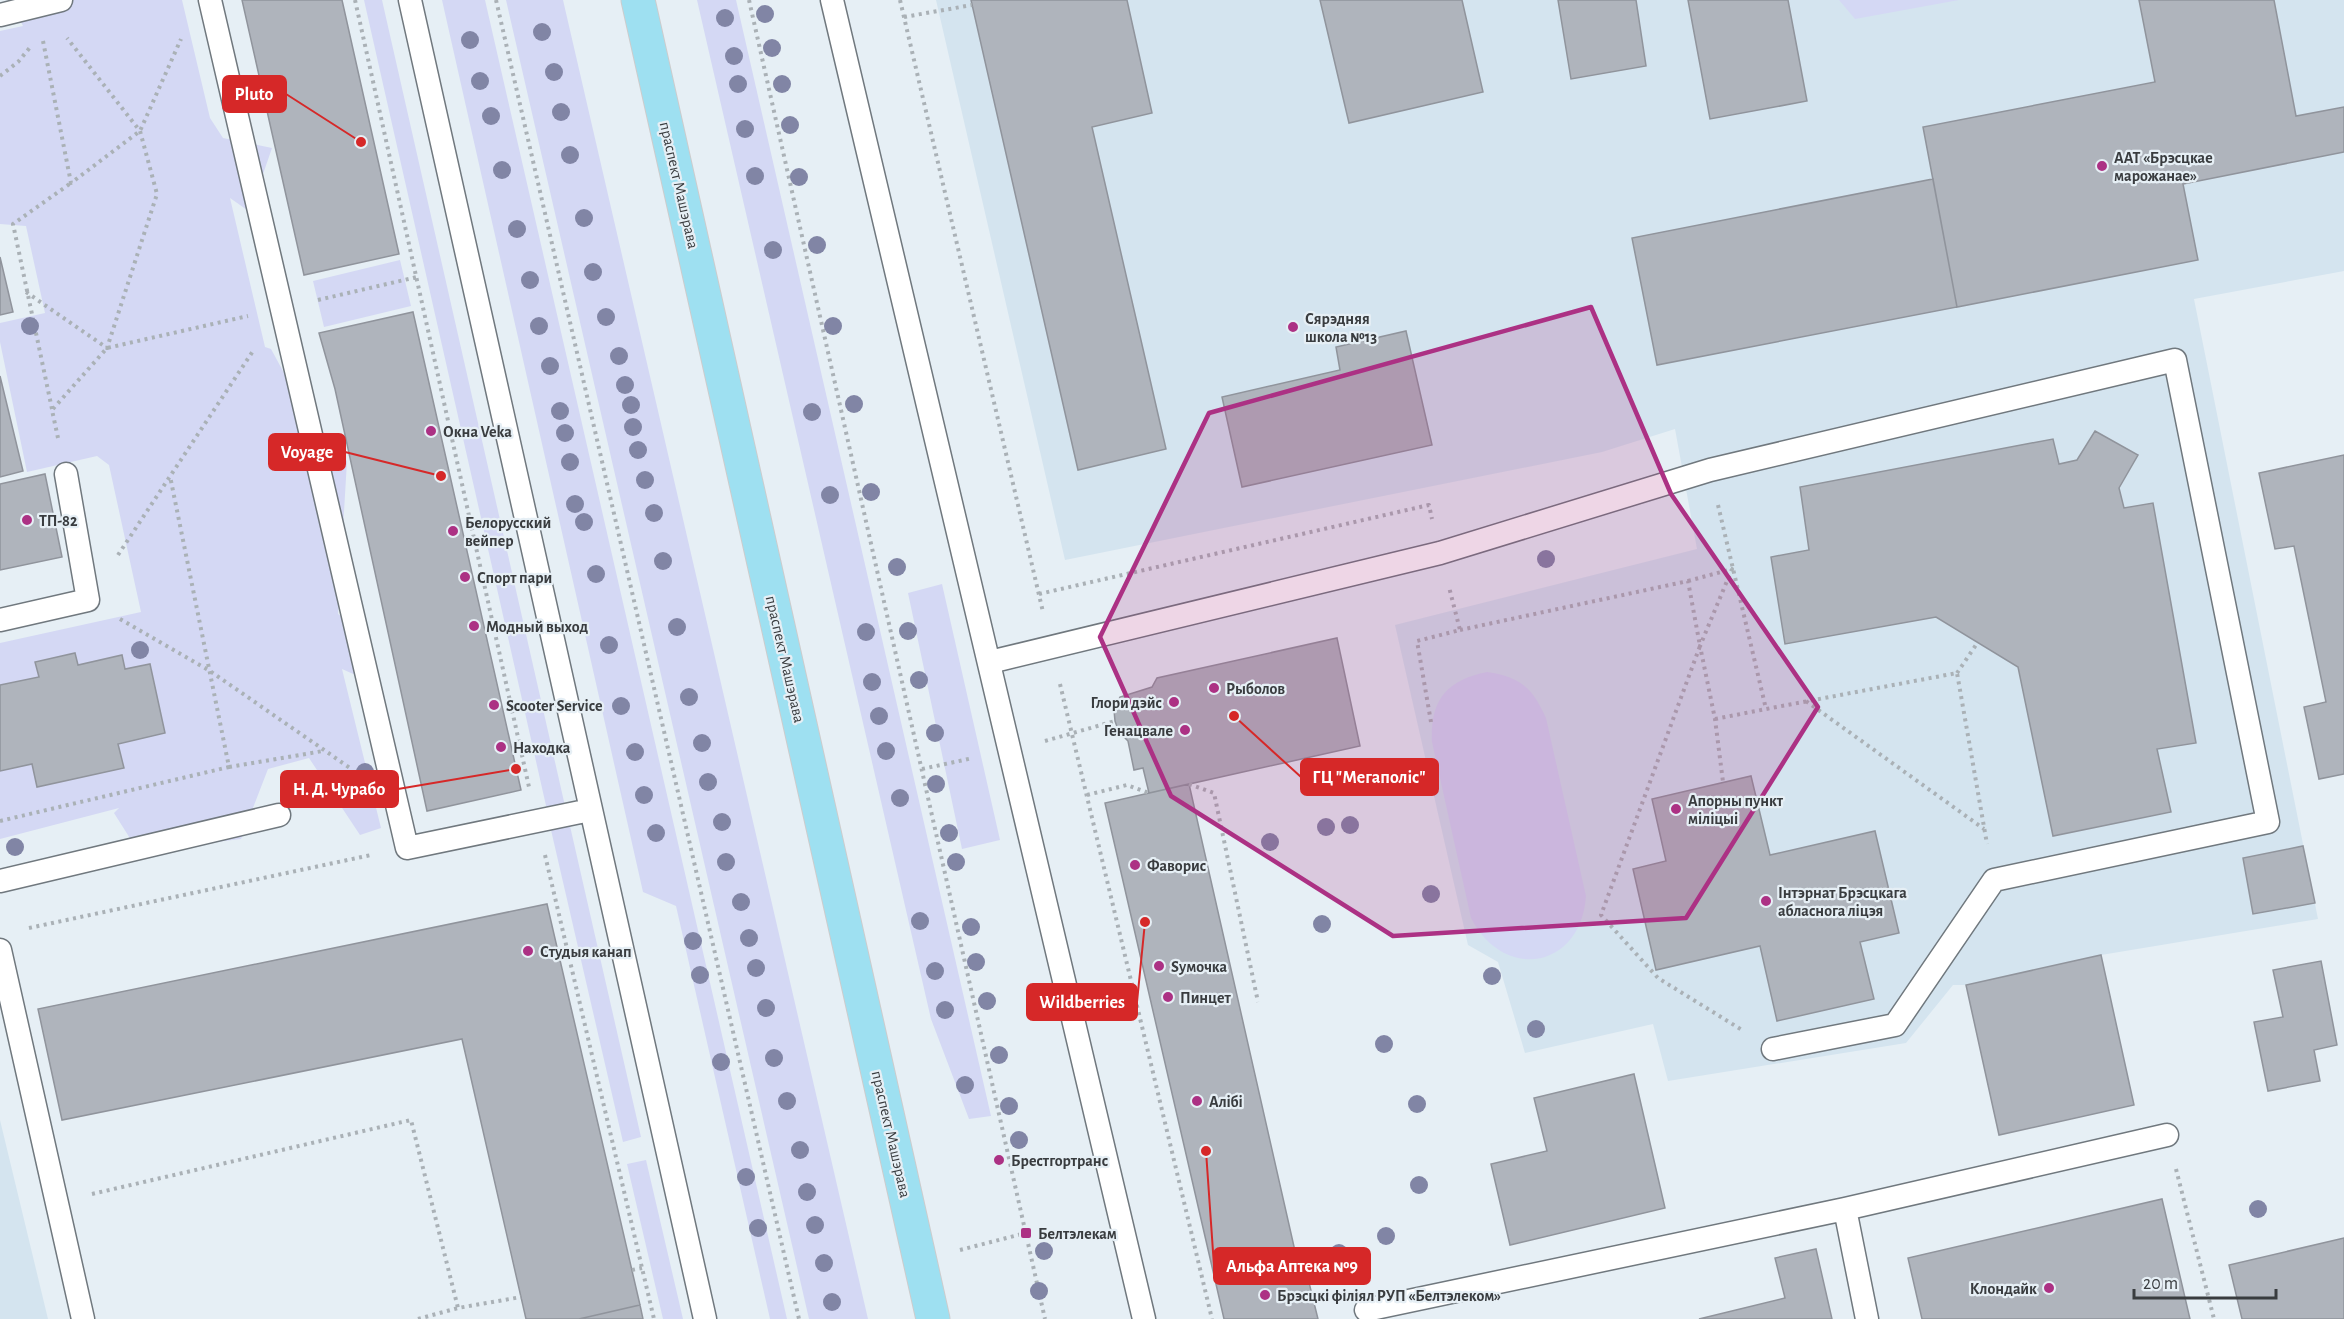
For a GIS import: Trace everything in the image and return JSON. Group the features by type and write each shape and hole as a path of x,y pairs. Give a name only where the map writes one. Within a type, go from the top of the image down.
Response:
{"main road":[{"name":"праспект Машэрава","path":"638,0 933,1319"}],"lane":[{"path":"210,0 407,848 590,810"},
{"path":"410,0 705,1319"},
{"path":"832,0 1144,1319"},
{"path":"0,15 55,6"},
{"path":"990,662 1440,553 1710,470 2175,360 2268,822 1994,880 1895,1024 1773,1049"},
{"path":"0,620 88,600 66,474"},
{"path":"0,881 279,815"},
{"path":"0,951 83,1319"},
{"path":"1365,1310 1845,1209 2168,1135"},
{"path":"1845,1209 1867,1319"}],"path":[{"path":"355,0 537,822 654,1319"},
{"path":"496,0 799,1319"},
{"path":"749,0 1045,1319"},
{"path":"904,17 972,5"},
{"path":"0,76 18,62 41,33 55,6 140,131 157,194 107,348 52,410"},
{"path":"41,33 71,183"},
{"path":"66,474 13,224 140,131 184,33"},
{"path":"26,292 107,348 417,277"},
{"path":"282,308 88,600 210,671 396,801"},
{"path":"1710,470 1766,709"},
{"path":"170,475 229,767"},
{"path":"1460,630 1688,581 1732,569"},
{"path":"1732,569 1700,646 1600,915 1658,978 1773,1049"},
{"path":"1688,581 1715,718 1723,782"},
{"path":"1715,718 1956,673 1978,642"},
{"path":"1956,673 1994,880"},
{"path":"1806,701 1985,829"},
{"path":"1072,734 1115,721"},
{"path":"0,821 229,767 325,751"},
{"path":"1189,784 1214,793 1258,1002"},
{"path":"1087,795 1127,785 1149,793"},
{"path":"23,929 407,848"},
{"path":"57,1202 411,1120 458,1308"},
{"path":"2168,1135 2214,1319"},
{"path":"920,1261 1026,1233"},
{"path":"632,1270 642,1268"},
{"path":"418,1319 458,1308 521,1296"}],"highlighted area":[{"path":"1591,307 1671,494 1818,707 1686,918 1393,936 1171,796 1100,637 1209,413"}],"shaded area":[{"path":"26,0 182,0 210,118 223,138 272,148 250,212 230,198 265,347 271,349 315,430 347,461 338,614 363,630 360,677 342,669 381,828 360,835 309,758 268,769 241,839 138,851 114,813 119,808 0,839 0,643 141,612 109,465 97,456 27,472 0,342 0,323 45,313 26,226 0,224 0,31 23,26 17,14"},
{"path":"364,0 382,0 565,806 547,810"},
{"path":"442,0 485,0 787,1319 770,1319 676,906 643,892"},
{"path":"506,0 563,0 868,1319 809,1319"},
{"path":"697,0 736,0 991,1116 969,1119 931,1019"},
{"path":"936,0 2344,0 2344,271 2194,299 2318,919 2101,955 1966,985 1953,985 1906,1043 1668,1081 1653,1024 1525,1053 1498,962 1468,945 1395,625 1697,549 1675,429 1602,452 1065,560"},
{"path":"1839,0 1959,0 1855,19"},
{"path":"400,260 411,306 324,327 313,281"},
{"path":"942,584 1000,840 962,849 908,593"},
{"path":"1487,672 1508,677 1524,685 1536,698 1546,718 1586,896 1581,921 1571,939 1556,952 1539,958 1521,958 1502,952 1485,938 1471,918 1432,742 1434,715 1443,695 1461,681"},
{"path":"570,826 641,1137 623,1142 551,830"},
{"path":"0,1120 48,1319 0,1319"},
{"path":"646,1160 683,1319 663,1319 627,1164"}],"building":[{"path":"242,0 342,0 399,254 304,275"},
{"path":"971,0 1127,0 1152,113 1092,127 1166,449 1078,470"},
{"path":"1320,0 1462,0 1483,92 1349,123"},
{"path":"1558,0 1636,0 1646,66 1571,79"},
{"path":"1688,0 1788,0 1807,101 1710,119"},
{"name":"ААТ «Брэсцкае марожанае»","path":"2139,0 2274,0 2296,116 2344,107 2344,152 2183,184 2198,260 1957,307 1923,127 2155,82"},
{"path":"1933,179 1957,307 1657,365 1632,238"},
{"path":"0,257 13,312 0,315"},
{"path":"413,312 521,790 427,811 335,389 319,333"},
{"path":"1406,331 1432,445 1242,487 1222,397 1340,370 1336,347"},
{"path":"0,376 23,471 0,477"},
{"path":"2095,431 2138,455 2119,488 2124,508 2153,503 2196,743 2157,749 2171,812 2053,836 2018,667 1936,617 1785,644 1771,557 1809,550 1800,487 2053,439 2059,464 2077,460"},
{"path":"2344,455 2344,774 2319,779 2304,707 2326,702 2294,546 2275,549 2259,473"},
{"name":"ТП-82","path":"45,474 62,557 0,570 0,484"},
{"path":"1337,638 1360,746 1149,793 1143,768 1134,770 1128,741 1119,732 1115,721 1114,710 1120,697 1152,687 1157,678"},
{"path":"75,653 78,665 122,655 125,669 150,664 165,733 118,744 124,768 37,787 32,764 0,771 0,685 39,677 35,662"},
{"name":"Інтэрнат Брэсцкага абласнога ліцэя","path":"1751,776 1770,855 1875,831 1899,933 1860,942 1874,999 1777,1021 1760,946 1656,970 1633,869 1666,861 1652,799"},
{"path":"1189,784 1295,1251 1213,1271 1105,803"},
{"path":"2303,846 2315,903 2253,914 2243,858"},
{"path":"547,904 640,1305 579,1319 526,1319 462,1039 62,1120 38,1009"},
{"path":"2101,955 2134,1105 1999,1135 1966,985"},
{"path":"2321,961 2337,1045 2314,1050 2320,1081 2268,1091 2254,1022 2283,1017 2273,970"},
{"path":"1634,1074 1665,1208 1510,1245 1491,1164 1547,1151 1534,1098"},
{"name":"Клондайк","path":"2162,1199 2190,1319 1922,1319 1908,1258"},
{"path":"2344,1238 2344,1319 2242,1319 2229,1265"},
{"path":"1816,1249 1832,1319 1699,1319 1785,1298 1775,1258"},
{"name":"Брэсцкі філіял РУП «Белтэлеком»","path":"1301,1250 1318,1319 1224,1319 1213,1271"},
{"path":"640,1305 643,1319 579,1319"}],"place":[{"name":"Pluto","path":"361,142"},
{"name":"ААТ «Брэсцкае марожанае»","path":"2102,166"},
{"name":"Сярэдняя школа №13","path":"1293,327"},
{"name":"Окна Veka","path":"431,431"},
{"name":"Voyage","path":"441,476"},
{"name":"ТП-82","path":"27,520"},
{"name":"Белорусский вейпер","path":"453,531"},
{"name":"Спорт пари","path":"465,577"},
{"name":"Модный выход","path":"474,626"},
{"name":"Рыболов","path":"1214,688"},
{"name":"Глори дэйс","path":"1174,702"},
{"name":"Scooter Service","path":"494,705"},
{"name":"ГЦ \"Мегаполіс\"","path":"1234,716"},
{"name":"Генацвале","path":"1185,730"},
{"name":"Находка","path":"501,747"},
{"name":"Н. Д. Чурабо","path":"516,769"},
{"name":"Апорны пункт міліцыі","path":"1676,809"},
{"name":"Фаворис","path":"1135,865"},
{"name":"Інтэрнат Брэсцкага абласнога ліцэя","path":"1766,901"},
{"name":"Wildberries","path":"1145,922"},
{"name":"Студыя канап","path":"528,951"},
{"name":"Sумочка","path":"1159,966"},
{"name":"Пинцет","path":"1168,997"},
{"name":"Алібі","path":"1197,1101"},
{"name":"Альфа Аптека №9","path":"1206,1151"},
{"name":"Брестгортранс","path":"999,1160"},
{"name":"Белтэлекам","path":"1026,1233"},
{"name":"Клондайк","path":"2049,1288"},
{"name":"Брэсцкі філіял РУП «Белтэлеком»","path":"1265,1295"}]}
